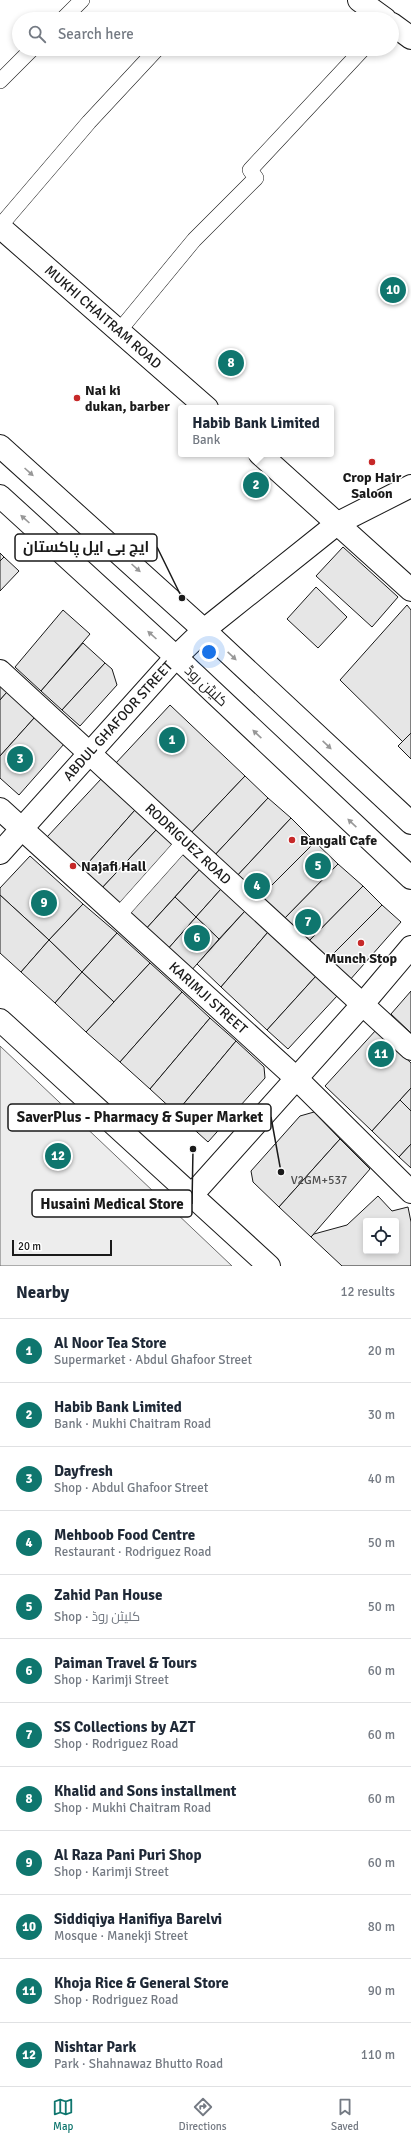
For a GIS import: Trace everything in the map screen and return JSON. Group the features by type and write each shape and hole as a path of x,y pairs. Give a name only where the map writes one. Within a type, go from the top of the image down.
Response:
{"street":[{"path":"359,0 375,12"},
{"path":"399,29 411,38"},
{"name":"MUKHI CHAITRAM ROAD","path":"0,226 204,405"},
{"path":"0,446 204,630 411,823"},
{"path":"263,457 411,590"},
{"name":"ABDUL GHAFOOR STREET","path":"0,853 176,657 204,630 338,523 411,486"},
{"name":"کلیٹن روڈ","path":"0,496 176,657 411,878"},
{"name":"RODRIGUEZ ROAD","path":"0,671 184,842 411,1049"},
{"name":"KARIMJI STREET","path":"0,809 296,1078 411,1192"},
{"path":"192,1195 362,1005 411,947"},
{"path":"0,1020 269,1266"}],"lane":[{"path":"70,12 82,0"},
{"path":"0,81 25,56"},
{"path":"0,226 88,122 150,56"},
{"path":"119,331 194,240 256,178 250,170 356,56"},
{"path":"118,916 184,842"}],"shaded area":[{"path":"0,1046 232,1266 0,1266"}],"building":[{"path":"343,547 398,597 372,627 316,576"},
{"path":"0,553 4,557 0,561"},
{"path":"4,557 19,571 0,591 0,561"},
{"path":"316,587 347,617 318,648 287,619"},
{"path":"407,605 411,610 411,733 403,742 340,680"},
{"path":"63,610 90,634 41,691 15,667"},
{"path":"83,643 105,663 62,710 41,691"},
{"path":"105,663 112,669 117,685 80,726 62,710"},
{"path":"0,685 7,692 0,700"},
{"path":"7,692 35,717 0,756 0,700"},
{"path":"170,705 245,776 190,834 115,764"},
{"path":"35,717 64,744 19,795 0,778 0,756"},
{"path":"411,733 411,759 398,746"},
{"path":"245,776 268,798 214,856 190,834"},
{"path":"101,779 135,810 82,870 47,837"},
{"path":"268,798 291,818 236,877 214,856"},
{"path":"135,810 157,829 101,889 82,870"},
{"path":"291,818 315,842 259,898 236,877"},
{"path":"157,829 175,846 119,906 101,889"},
{"path":"315,842 338,864 283,920 259,898"},
{"path":"182,853 200,869 145,930 128,914"},
{"path":"30,856 83,904 49,940 0,895 0,888"},
{"path":"338,864 363,886 307,943 283,920"},
{"path":"200,869 221,889 196,917 175,897"},
{"path":"363,886 382,905 327,960 307,943"},
{"path":"221,889 245,911 219,939 196,917"},
{"path":"0,895 49,940 21,972 0,953"},
{"path":"175,897 196,917 167,950 145,930"},
{"path":"83,904 117,933 82,972 49,940"},
{"path":"382,905 401,922 349,981 327,960"},
{"path":"245,911 268,932 221,987 197,964"},
{"path":"196,917 219,939 190,972 167,950"},
{"path":"268,932 316,976 267,1030 221,987"},
{"path":"117,933 150,963 114,1002 82,972"},
{"path":"49,940 82,972 55,1003 21,972"},
{"path":"150,963 182,992 120,1062 86,1032"},
{"path":"82,972 114,1002 86,1032 55,1003"},
{"path":"316,976 337,996 288,1049 267,1030"},
{"path":"411,991 411,1033 391,1014"},
{"path":"182,992 210,1018 150,1089 120,1062"},
{"path":"210,1018 236,1041 176,1113 150,1089"},
{"path":"376,1030 411,1063 411,1088 372,1131 325,1086"},
{"path":"236,1041 264,1067 265,1078 208,1142 176,1113"},
{"path":"411,1088 411,1111 400,1100"},
{"path":"400,1100 411,1111 411,1144 399,1157 372,1131"},
{"path":"314,1112 340,1139 279,1207 253,1182 251,1171 300,1116"},
{"path":"340,1139 370,1169 311,1237 279,1207"},
{"path":"411,1144 411,1168 399,1157"},
{"path":"378,1196 392,1211 408,1207 411,1222 411,1266 342,1266 311,1237 314,1234 347,1225"}],"place":[{"name":"Siddiqiya Hanifiya Barelvi","path":"393,290"},
{"name":"Khalid and Sons installment","path":"231,363"},
{"name":"Nai ki dukan, barber","path":"77,398"},
{"name":"Crop Hair Saloon","path":"372,462"},
{"name":"Habib Bank Limited","path":"256,485"},
{"name":"ایچ بی ایل پاکستان","path":"182,598"},
{"name":"Al Noor Tea Store","path":"172,740"},
{"name":"Dayfresh","path":"20,759"},
{"name":"Bangali Cafe","path":"292,840"},
{"name":"Najafi Hall","path":"73,866"},
{"name":"Zahid Pan House","path":"318,866"},
{"name":"Mehboob Food Centre","path":"257,886"},
{"name":"Al Raza Pani Puri Shop","path":"44,903"},
{"name":"SS Collections by AZT","path":"308,922"},
{"name":"Paiman Travel & Tours","path":"197,938"},
{"name":"Munch Stop","path":"361,943"},
{"name":"Khoja Rice & General Store","path":"381,1054"},
{"name":"Husaini Medical Store","path":"193,1149"},
{"name":"Nishtar Park","path":"58,1156"},
{"name":"SaverPlus - Pharmacy & Super Market","path":"281,1172"}]}
